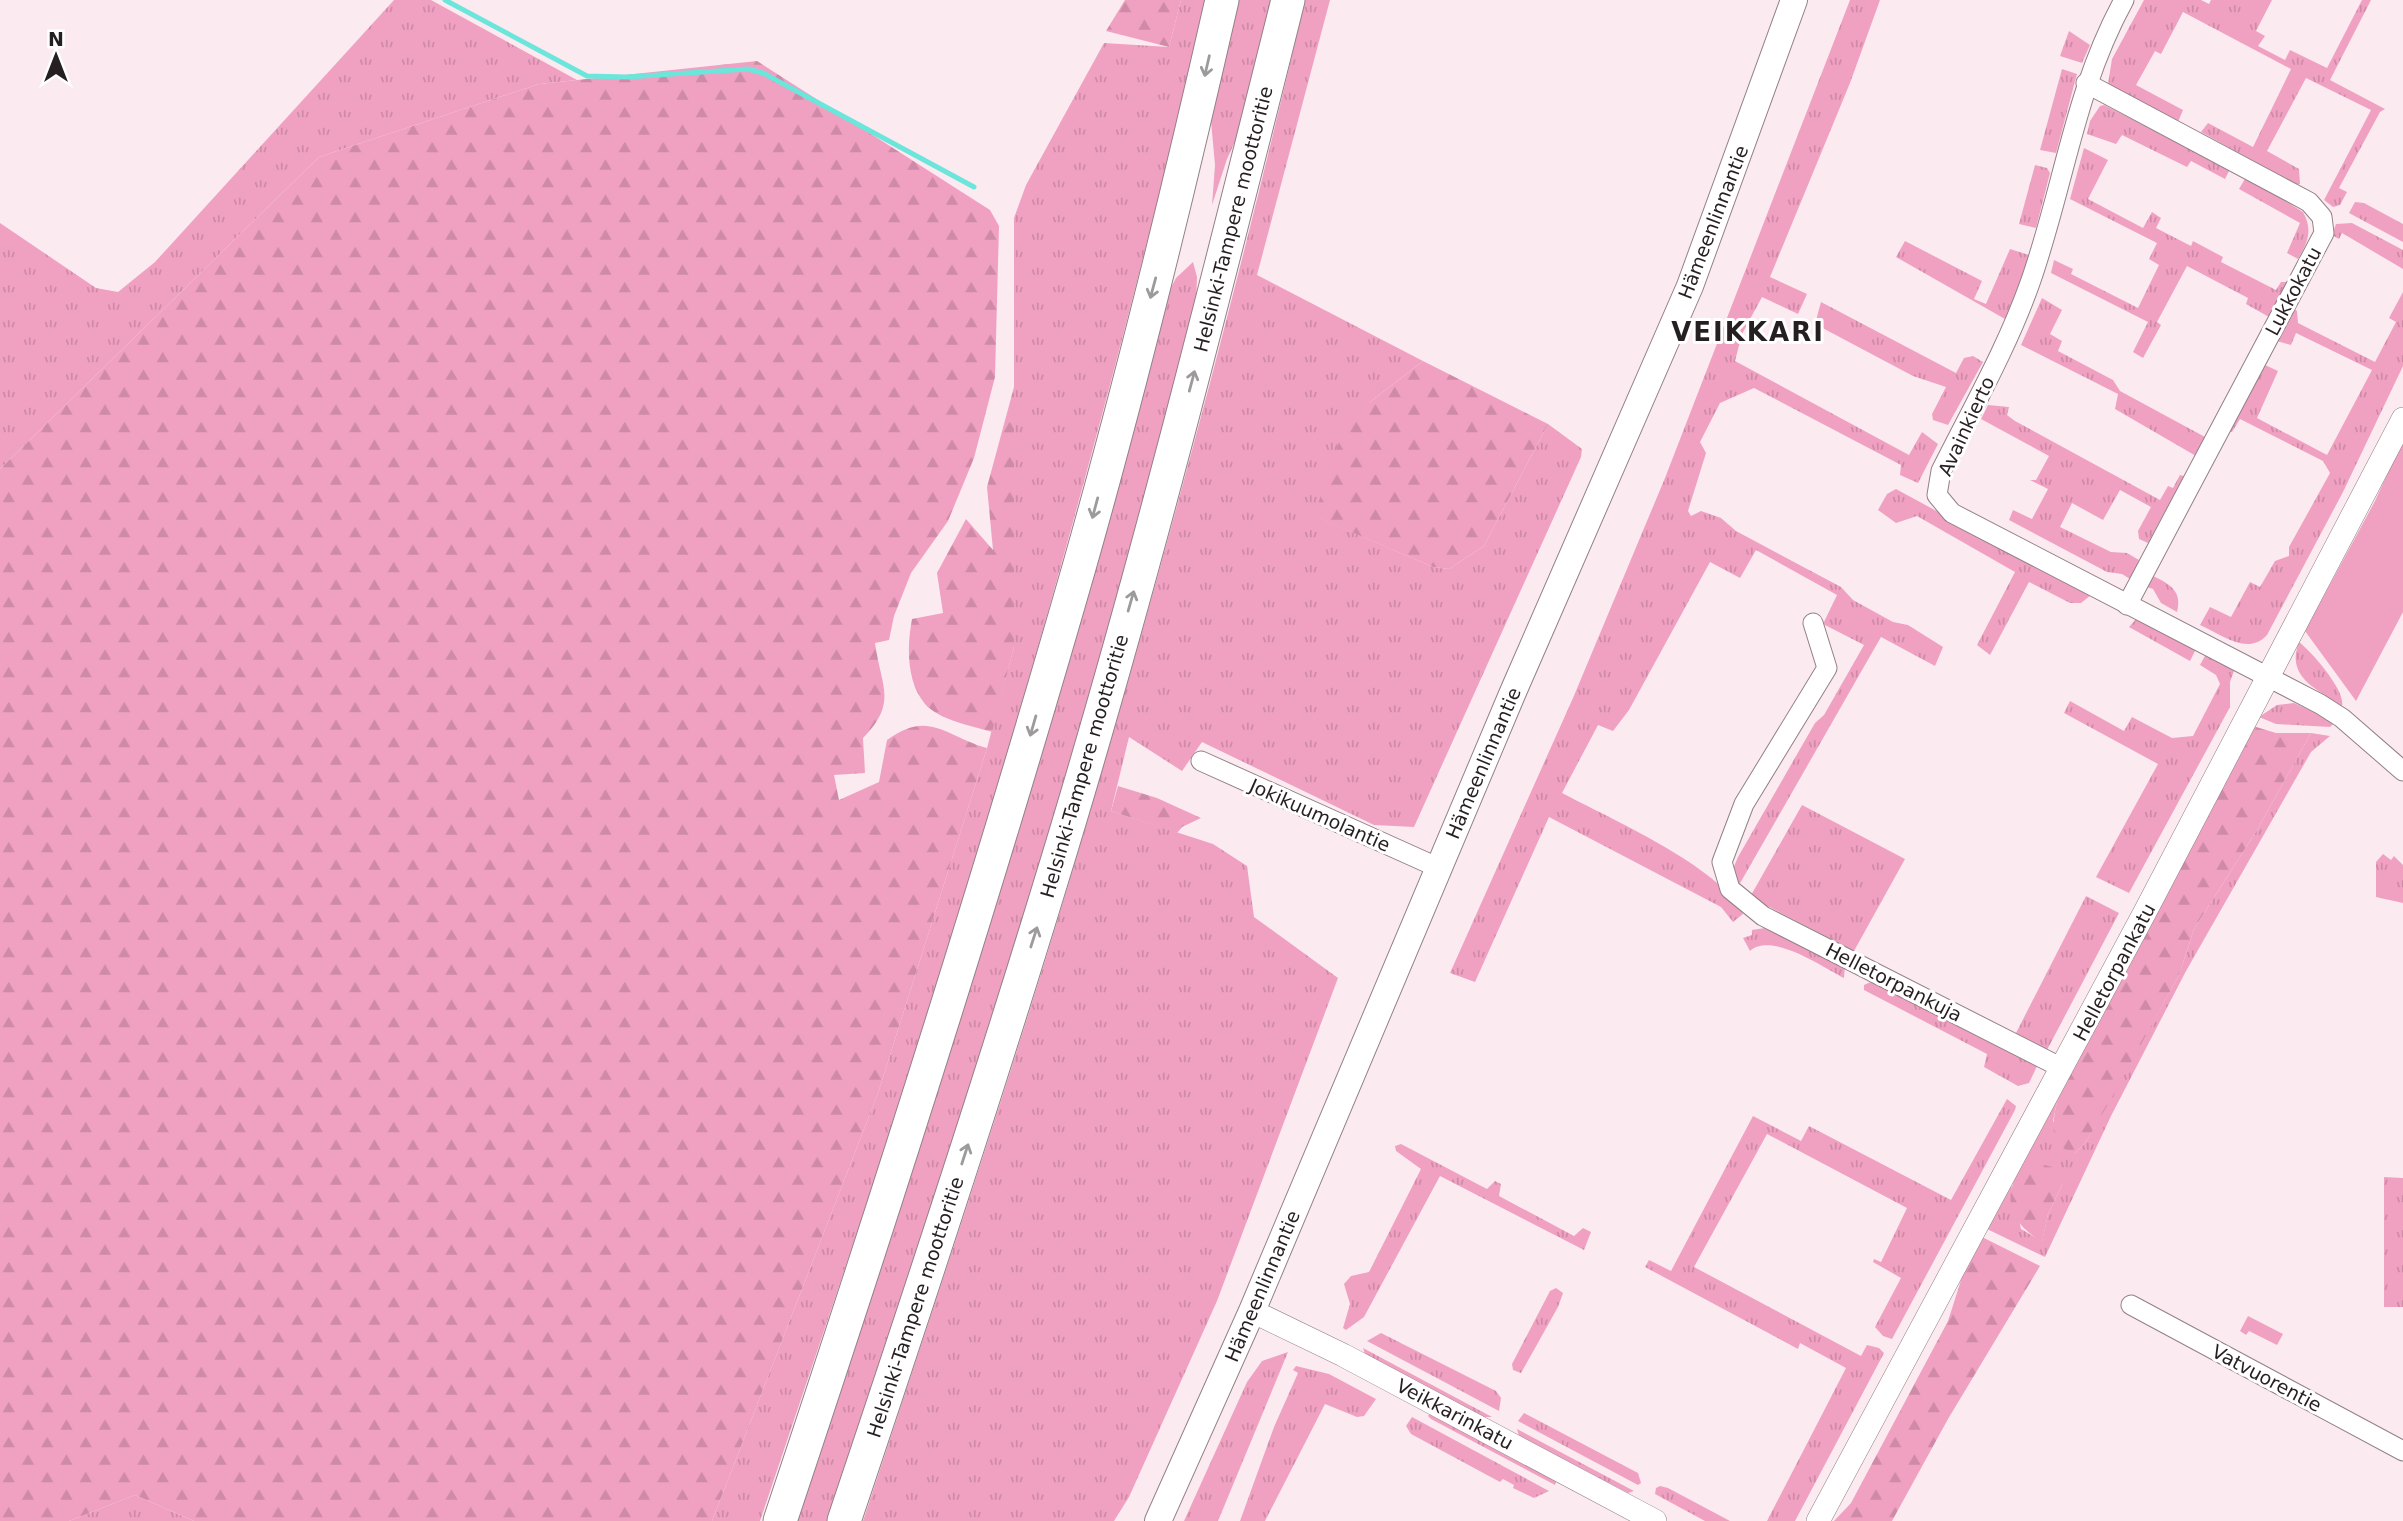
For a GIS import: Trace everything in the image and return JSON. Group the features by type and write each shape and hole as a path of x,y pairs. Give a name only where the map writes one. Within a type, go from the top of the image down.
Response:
{"highway":[{"path":"780,1521 871,1249 983,893 1073,587 1172,216 1222,0"},
{"name":"Helsinki-Tampere moottoritie","path":"844,1521 929,1268 1051,883 1185,406 1287,0"}],"main road":[{"name":"Hämeenlinnantie","path":"1158,1521 1252,1311 1439,868 1690,286 1794,0"}],"street":[{"name":"Avainkierto","path":"2124,0 2097,51 2086,83 2030,283 2008,338 1941,471 1937,495 1952,513 2342,718 2403,771"},
{"name":"Lukkokatu","path":"2086,83 2309,202 2322,217 2324,233 2127,605"},
{"name":"Helletorpankatu","path":"1818,1521 2062,1069 2403,419"},
{"name":"Helletorpankuja","path":"1813,623 1827,668 1744,804 1722,862 1730,889 1763,916 2062,1069"},
{"name":"Jokikuumolantie","path":"1201,761 1439,868"},
{"name":"Vatvuorentie","path":"2131,1305 2403,1451"},
{"name":"Veikkarinkatu","path":"1252,1311 1343,1355 1655,1521"}],"green space":[{"path":"394,0 431,0 577,80 539,84 319,157 0,469 0,223 96,288 118,292 155,262"},
{"path":"1125,0 1181,0 1169,47 1106,31"},
{"path":"1181,0 1206,0 1123,336 1063,559 942,972 760,1521 712,1521 878,1093 987,748 1014,647 1014,218 1026,185 1104,43 1169,47"},
{"path":"1238,0 1274,0 1238,135 1212,205 1215,165 1211,121"},
{"path":"1305,0 1330,0 1257,275 1423,361 1370,402 1315,516 1433,567 1449,569 1484,546 1548,424 1582,449 1581,457 1414,827 1374,825 1202,742 1182,771 1129,737 1111,811 1213,844 1247,866 1254,917 1338,978 1217,1301 1129,1497 1114,1521 863,1521 1009,1077 1120,708 1230,304"},
{"path":"1850,0 1880,0 1850,83 1770,277 1807,294 1798,314 1762,297 1742,334 1735,361 1909,455 1922,432 1938,444 1918,483 1900,475 1901,465 1754,388 1720,403 1700,442 1706,453 1688,511 1691,516 1701,511 1721,518 1736,531 1841,587 1853,600 1893,622 1908,625 1943,647 1935,666 1881,637 1739,885 1732,871 1738,857 1815,723 1824,715 1864,645 1823,624 1837,595 1756,550 1740,578 1710,562 1629,710 1613,731 1598,725 1562,793 1689,862 1713,879 1743,914 1733,922 1721,907 1549,817 1475,982 1450,973 1573,698 1665,478"},
{"path":"2144,0 2201,0 2209,4 2211,0 2272,0 2256,31 2265,36 2258,46 2285,60 2290,50 2327,68 2362,0 2371,0 2330,80 2385,109 2380,112 2339,188 2347,192 2340,205 2333,207 2324,200 2371,110 2306,78 2267,151 2299,169 2300,184 2295,184 2201,132 2208,123 2253,147 2291,69 2183,12 2161,54 2155,51 2136,85 2183,110 2178,122 2108,84 2112,59"},
{"path":"2069,31 2090,45 2082,63 2060,56"},
{"path":"757,61 990,210 999,226 995,377 974,458 948,521 911,573 894,616 889,640 875,643 884,704 874,725 863,738 865,773 834,775 839,800 879,782 887,740 914,726 937,728 987,748 878,1093 712,1521 194,1521 135,1495 69,1521 0,1521 0,469 319,157 539,84"},
{"path":"2062,69 2077,74 2056,153 2040,150"},
{"path":"2104,105 2230,169 2225,179 2191,161 2187,167 2122,135 2116,144 2087,134 2090,121 2100,106"},
{"path":"2084,148 2108,160 2088,199 2143,228 2152,212 2161,218 2156,228 2191,246 2193,241 2223,257 2221,262 2276,290 2281,282 2287,282 2269,317 2246,304 2248,298 2187,266 2157,322 2161,325 2143,358 2133,352 2148,322 2051,273 2054,260 2073,269 2071,274 2138,308 2159,265 2149,259 2157,243 2070,199"},
{"path":"2035,165 2047,168 2050,173 2036,228 2019,224"},
{"path":"2246,177 2303,212 2308,225 2308,236 2298,259 2287,253 2300,223 2239,189"},
{"path":"2355,202 2364,203 2403,224 2403,242 2349,213"},
{"path":"2352,223 2403,250 2403,269 2342,233 2339,239 2332,235 2336,224"},
{"path":"1905,241 1982,281 1974,299 1986,304 2010,249 2029,255 2018,292 2005,319 1896,257"},
{"path":"1193,262 1197,277 1196,304 1133,554 1009,974 829,1521 793,1521 1166,297 1176,278"},
{"path":"2403,292 2403,366 2343,492 2267,635 2252,644 2243,644 2200,625 2210,607 2231,617 2250,582 2260,587 2275,561 2289,556 2289,547 2330,473 2323,461 2240,419 2232,432 2228,430 2263,364 2278,371 2257,418 2327,455 2372,370 2296,333 2291,345 2277,341 2293,308 2297,311 2298,323 2375,362 2396,322 2389,318"},
{"path":"2042,298 2062,310 2050,334 2062,341 2058,351 2113,380 2120,391 2205,437 2196,456 2115,409 2118,394 2021,345"},
{"path":"1821,302 1956,373 1964,358 1973,356 1983,362 1948,425 1933,420 1932,414 1946,387 1913,376 1815,324"},
{"path":"1423,361 1548,424 1484,546 1449,569 1433,567 1314,516 1343,430 1370,402"},
{"path":"1014,387 1014,647 992,732 947,718 925,704 911,674 909,640 912,619 943,613 937,573 966,519 993,550 987,487"},
{"path":"1988,405 2009,407 2007,415 2015,421 2160,500 2168,486 2173,488 2180,475 2184,476 2148,543 2139,539 2138,531 2151,507 2120,490 2103,520 2072,503 2060,527 2111,552 2127,553 2139,560 2130,579 2122,574 2107,572 2009,520 2013,510 2032,519 2048,489 2030,480 2036,480 2049,456 1981,419"},
{"path":"2403,440 2403,612 2356,701 2305,631 2375,501"},
{"path":"1896,489 2091,595 2081,603 2070,603 2029,582 1990,655 1977,645 2015,572 1917,516 1896,523 1878,510 1887,494"},
{"path":"2151,575 2173,588 2178,598 2177,612 2161,603 2153,589 2147,587"},
{"path":"2137,618 2196,649 2190,661 2129,627"},
{"path":"2299,642 2334,682 2342,699 2342,706 2314,688 2300,674 2296,665"},
{"path":"2206,654 2234,671 2230,682 2230,707 2129,893 2096,877 2158,764 2064,713 2070,701 2124,731 2132,717 2172,738 2193,736 2220,684 2216,675 2200,665"},
{"path":"2294,703 2331,720 2333,724 2330,727 2276,724 2259,717 2277,705"},
{"path":"2253,726 2276,733 2311,733 2257,830 2194,929 2179,975 2086,1142 2075,1153 2066,1150 2059,1145 2054,1131 2058,1097"},
{"path":"2311,733 2330,736 2311,752 2186,971 2111,1116 2045,1257 1987,1229 2011,1184 2021,1229 2042,1241 2048,1214 2062,1185 2023,1159 2058,1097 2053,1121 2075,1153 2086,1142 2179,975 2194,929 2257,830"},
{"path":"1118,786 1157,798 1201,818 1182,827 1177,833 1111,811"},
{"path":"1802,805 1905,859 1854,951 1750,897"},
{"path":"2383,854 2391,860 2394,856 2403,865 2403,903 2376,897 2376,862"},
{"path":"2086,896 2119,913 2047,1050 2015,1035"},
{"path":"1765,928 1845,965 1844,978 1783,948 1759,946 1750,951 1743,938 1752,935 1752,930"},
{"path":"1875,980 2038,1064 2029,1083 2018,1086 1984,1067 1987,1054 1864,990 1864,985"},
{"path":"2007,1099 2016,1106 2015,1110 1892,1339 1883,1336 1875,1327 1901,1278 1873,1262 1874,1259 1881,1262 1907,1208 1767,1134 1694,1267 1861,1356 1867,1345 1879,1348 1884,1353 1795,1521 1767,1521 1846,1368 1800,1343 1798,1349 1645,1267 1649,1260 1671,1271 1753,1116 1801,1141 1809,1126 1951,1200"},
{"path":"1401,1144 1487,1189 1495,1181 1501,1184 1499,1196 1574,1236 1583,1228 1591,1232 1584,1250 1440,1176 1364,1317 1346,1330 1343,1328 1350,1304 1344,1284 1351,1276 1369,1272 1421,1169 1396,1151 1395,1146"},
{"path":"2023,1159 2052,1167 2062,1185 2048,1214 2042,1242 2020,1224 2011,1206 2013,1185"},
{"path":"2384,1177 2403,1178 2403,1307 2384,1307"},
{"path":"1982,1237 2040,1266 1948,1419 1892,1521 1834,1521 1851,1503 1948,1321 1963,1274"},
{"path":"1556,1288 1563,1293 1558,1307 1521,1373 1513,1370 1512,1364 1550,1291"},
{"path":"2248,1316 2283,1334 2277,1345 2249,1331 2246,1335 2240,1331"},
{"path":"1381,1333 1496,1391 1501,1398 1499,1411 1367,1341"},
{"path":"1363,1348 1492,1417 1482,1417 1365,1354"},
{"path":"1288,1352 1218,1521 1184,1521 1247,1382 1262,1361"},
{"path":"1296,1366 1329,1374 1376,1399 1364,1416 1357,1417 1325,1404 1265,1521 1240,1521 1274,1427 1298,1373 1293,1370"},
{"path":"1430,1413 1555,1480 1555,1485 1431,1419 1428,1416"},
{"path":"1524,1413 1638,1473 1641,1483 1638,1485 1518,1421"},
{"path":"1412,1417 1549,1491 1534,1498 1513,1488 1514,1485 1503,1479 1500,1482 1411,1434 1406,1426"},
{"path":"1517,1429 1634,1491 1628,1493 1519,1436"},
{"path":"1660,1486 1730,1521 1705,1521 1655,1494 1656,1488"},
{"path":"135,1495 194,1521 69,1521"}],"waterway":[{"path":"445,0 587,76 627,77 748,69 763,73 974,187"}],"district":[{"name":"VEIKKARI","path":"1748,332"}]}
